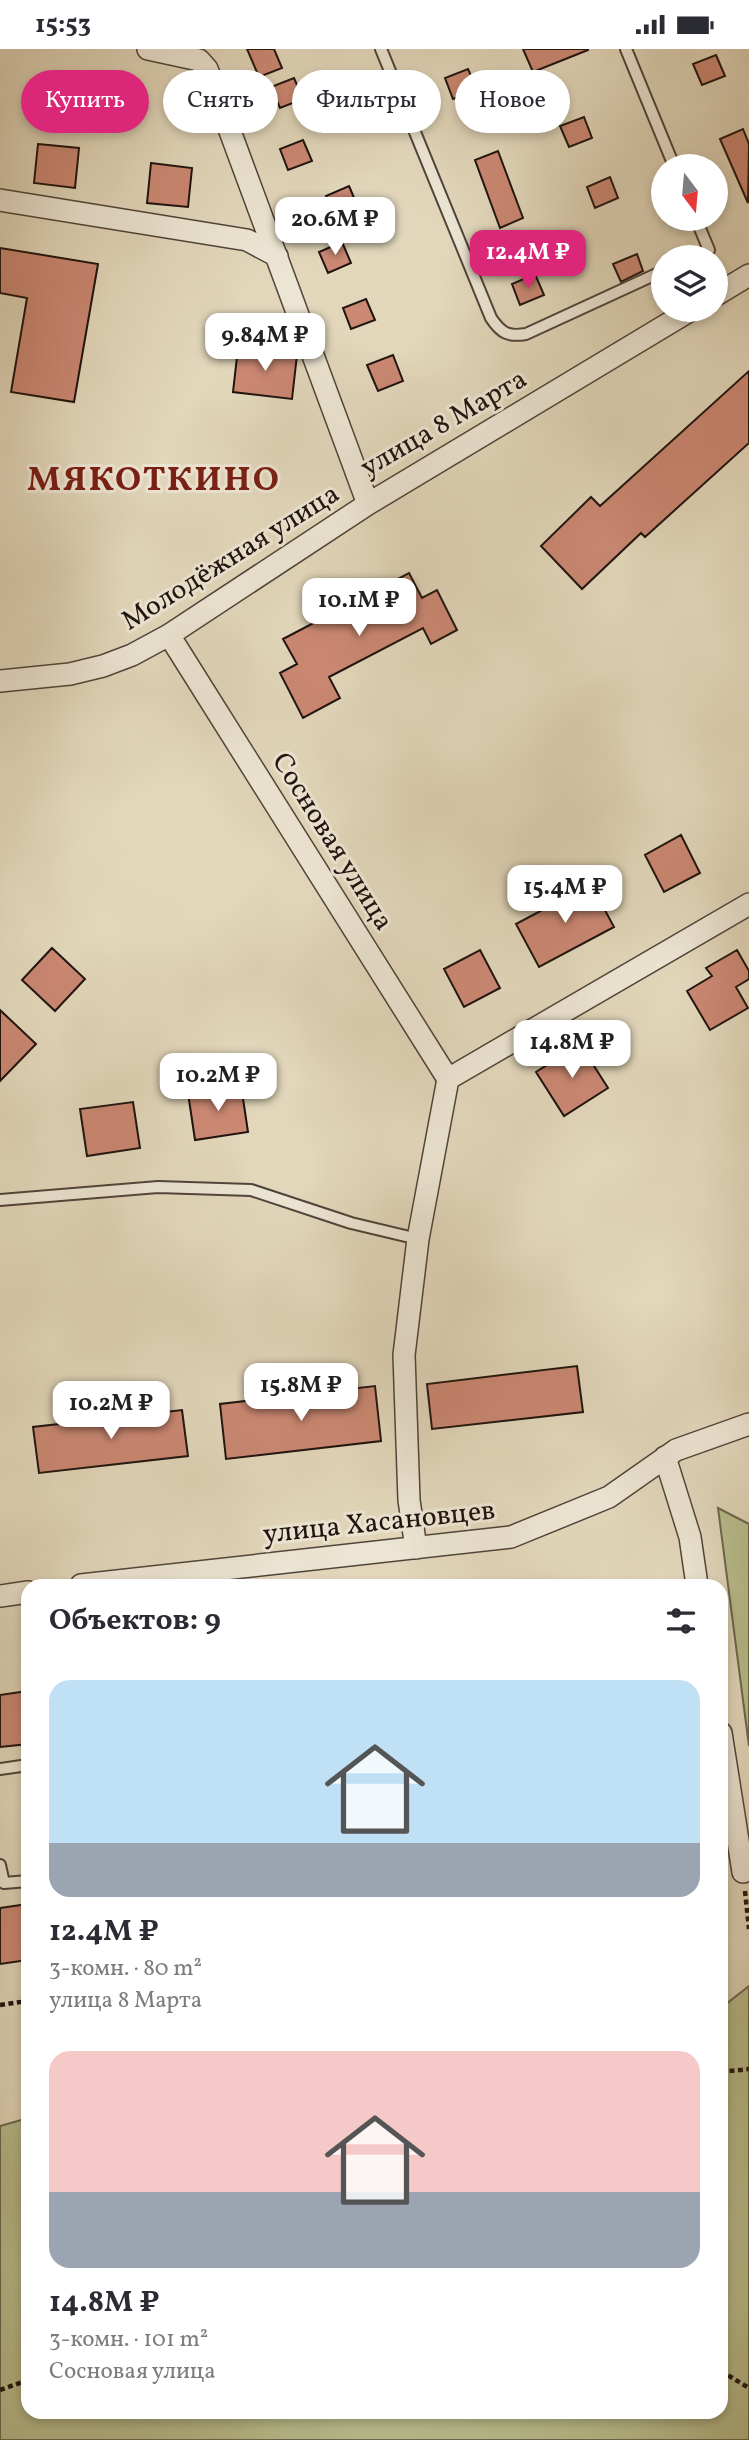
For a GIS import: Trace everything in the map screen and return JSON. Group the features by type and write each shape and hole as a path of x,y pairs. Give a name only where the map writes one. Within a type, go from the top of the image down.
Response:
{"street":[{"name":"улица 8 Марта","path":"148,49 200,60 208,69 368,504 671,322"},
{"path":"0,200 247,240 277,256"},
{"path":"728,288 749,275"},
{"name":"Молодёжная улица","path":"0,681 70,674 132,655 169,635 368,504"},
{"name":"Сосновая улица","path":"169,635 447,1079"},
{"path":"416,1548 409,1500 404,1355 418,1239 447,1079 749,904"},
{"name":"улица Хасановцев","path":"135,1579 511,1537 609,1497 676,1450 745,1430"},
{"path":"665,1457 690,1537 696,1579"},
{"path":"0,1596 21,1593"},
{"path":"728,1777 743,1872"}],"lane":[{"path":"381,49 491,318 499,330 511,337 526,334 651,277"},
{"path":"626,49 669,154"},
{"path":"0,1200 158,1187 251,1190 351,1223 418,1239"},
{"path":"0,1769 21,1766"},
{"path":"0,1865 4,1883 21,1882"}],"path":[{"path":"743,1872 749,1929"},
{"path":"0,2005 21,2002"},
{"path":"728,2071 749,2069"},
{"path":"728,2375 749,2388"},
{"path":"0,2390 21,2383"}],"green space":[{"path":"718,1508 749,1524 749,1746 728,1579"},
{"path":"749,1986 749,2440 0,2440 0,2126 21,2120 21,2419 728,2419 728,2002"}],"building":[{"path":"247,49 274,49 282,68 256,70"},
{"path":"523,49 588,49 538,70 532,70"},
{"path":"716,55 725,76 702,85 693,64"},
{"path":"455,74 455,98 453,99 445,78"},
{"path":"292,79 292,103 280,108 278,103 278,84"},
{"path":"584,117 592,138 569,147 563,133 570,133 570,122"},
{"path":"743,129 749,144 748,203 728,154 720,139"},
{"path":"303,140 312,161 288,170 280,149"},
{"path":"38,144 79,148 75,188 34,183"},
{"path":"498,151 523,218 500,228 475,160"},
{"path":"151,163 192,168 188,207 147,203"},
{"path":"610,177 618,198 595,208 587,187"},
{"path":"349,186 358,207 335,217 326,196"},
{"path":"342,242 351,263 328,273 319,252"},
{"path":"0,248 98,264 74,402 11,392 27,298 0,293"},
{"path":"637,254 643,271 621,282 613,264"},
{"path":"535,274 544,295 520,305 512,284"},
{"path":"366,299 375,320 351,329 343,308"},
{"path":"238,348 297,355 292,399 233,392"},
{"path":"393,355 403,381 378,391 367,365"},
{"path":"749,371 749,443 645,537 641,533 582,589 541,546 591,497 600,506"},
{"path":"409,573 422,598 437,590 457,630 431,644 423,628 329,677 340,698 303,718 280,673 297,664 283,639"},
{"path":"681,835 700,873 664,892 645,855"},
{"path":"591,884 614,927 539,967 516,924"},
{"path":"52,948 85,979 55,1011 22,980"},
{"path":"480,950 500,988 464,1007 444,969"},
{"path":"737,950 749,971 749,979 736,987 748,1008 710,1030 687,991 712,976 706,968"},
{"path":"0,1010 36,1044 0,1081"},
{"path":"580,1044 608,1088 564,1116 536,1072"},
{"path":"241,1085 248,1132 195,1140 188,1093"},
{"path":"133,1102 140,1148 87,1156 80,1109"},
{"path":"577,1366 583,1412 432,1429 427,1384"},
{"path":"375,1386 381,1441 226,1459 220,1404"},
{"path":"182,1410 188,1456 39,1473 33,1427"},
{"path":"21,1692 21,1745 0,1747 0,1695"},
{"path":"21,1905 21,1961 0,1964 0,1908"}],"district":[{"name":"МЯКОТКИНО","path":"154,481"}]}
